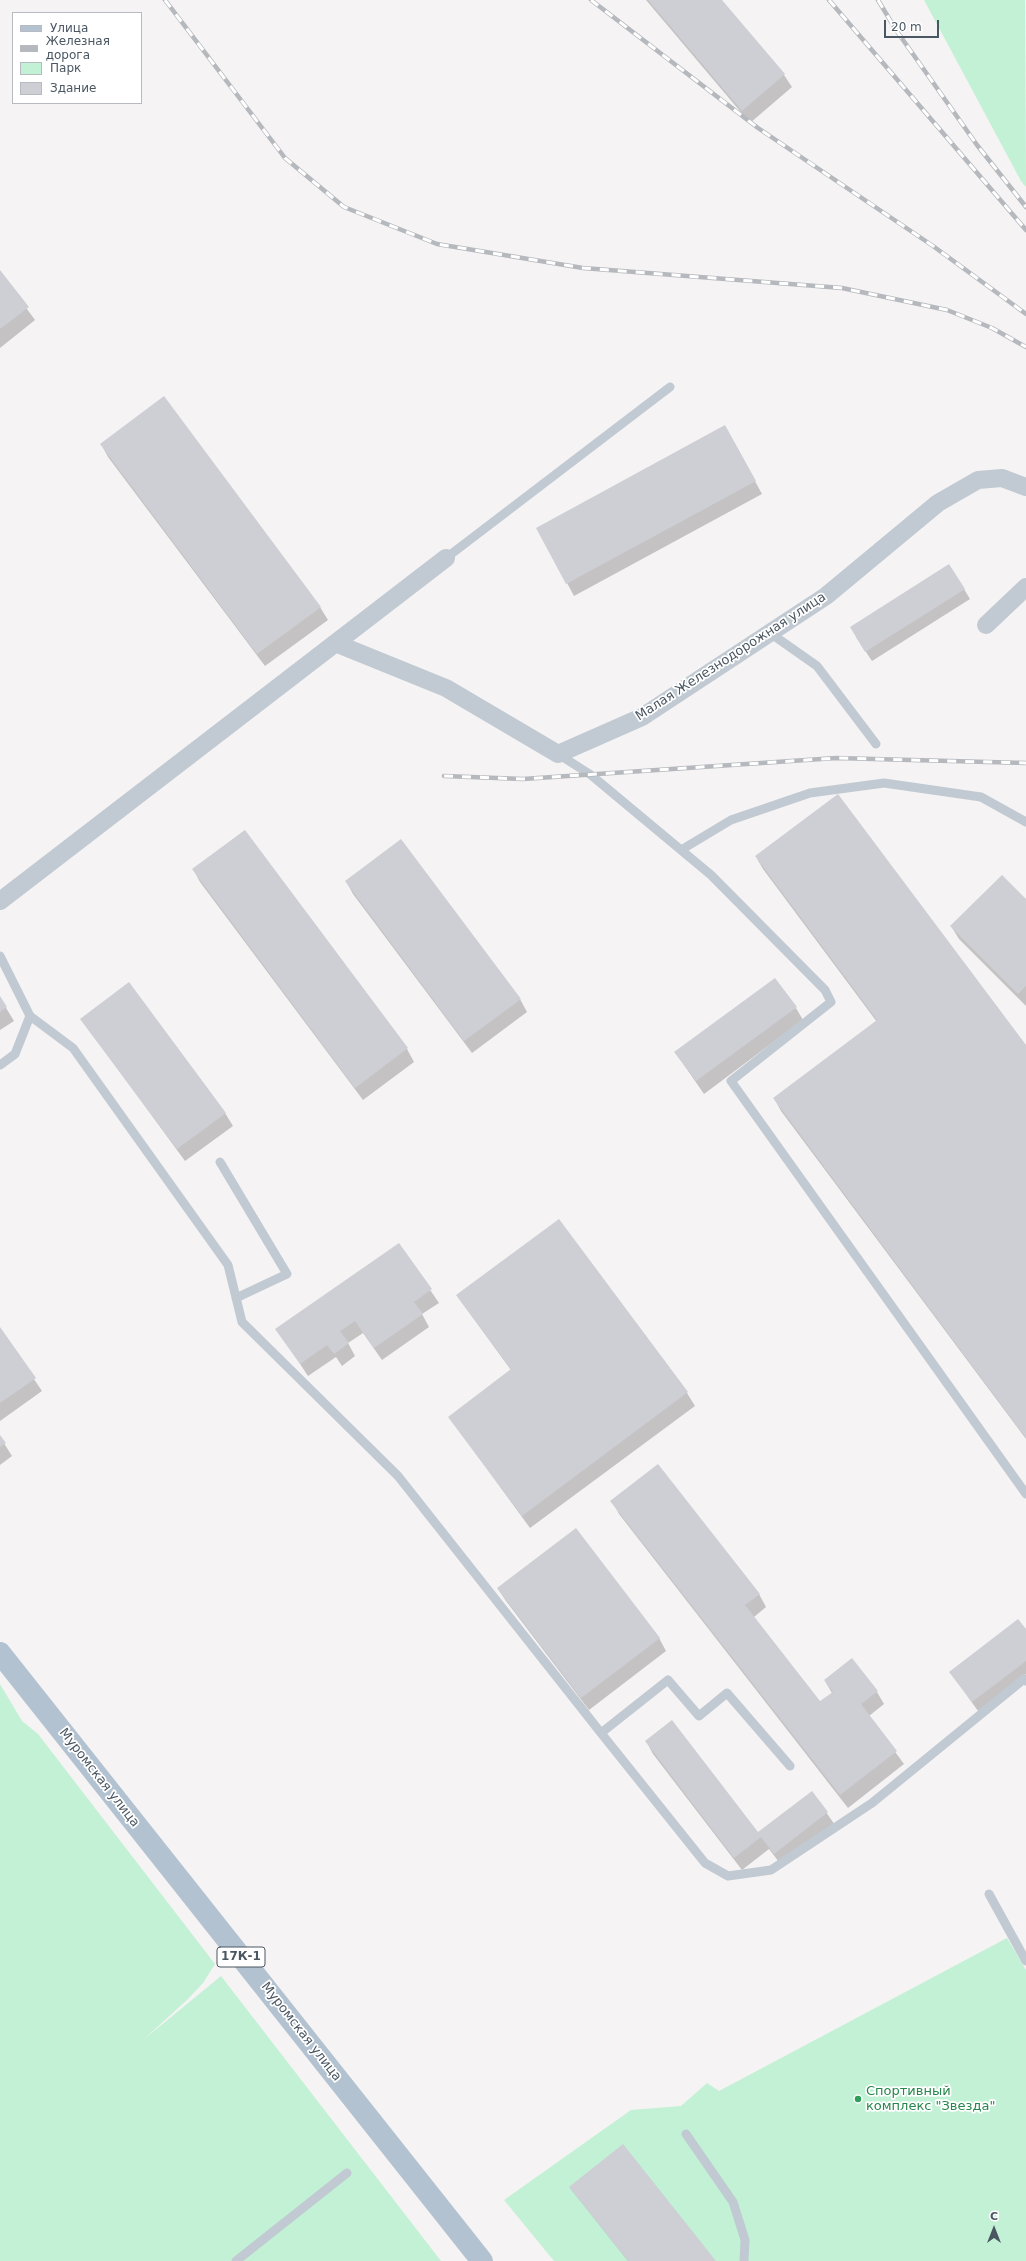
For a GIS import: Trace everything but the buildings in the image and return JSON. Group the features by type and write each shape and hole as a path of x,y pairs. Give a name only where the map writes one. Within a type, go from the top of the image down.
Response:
{"main road":[{"name":"Муромская улица","path":"0,1653 482,2261"}],"street":[{"name":"Малая Железнодорожная улица","path":"558,754 642,717 826,596 938,503 978,480 1002,478 1026,487"},
{"path":"0,901 446,558"},
{"path":"986,625 1026,587"},
{"path":"335,643 446,688 558,754"}],"lane":[{"path":"446,558 670,387"},
{"path":"770,633 817,666 876,744"},
{"path":"558,754 591,775 711,875 825,990 831,1002 731,1081 1026,1494"},
{"path":"681,850 731,820 810,793 884,783 981,797 1026,822"},
{"path":"0,956 30,1016 73,1048 228,1265 242,1322 398,1476 705,1863 728,1876 771,1870 872,1803 1024,1679 1026,1682"},
{"path":"0,1065 15,1054 30,1016"},
{"path":"220,1162 287,1274 236,1298"},
{"path":"601,1732 668,1680 699,1716 727,1693 790,1766"},
{"path":"989,1894 1026,1961"},
{"path":"686,2134 733,2202 746,2240 744,2261"},
{"path":"236,2261 347,2173"}],"green space":[{"path":"924,0 1025,0 1026,187 1021,181"},
{"path":"0,1684 22,1721 38,1734 215,1964 203,1983 188,1999 143,2040 221,1976 441,2261 0,2261"},
{"name":"Спортивный комплекс \"Звезда\"","path":"1007,1938 1026,1970 1026,2261 554,2261 504,2200 631,2110 681,2106 707,2083 719,2091"}],"railway":[{"path":"165,0 285,158 344,207 437,244 583,268 842,288 947,310 992,328 1026,347"},
{"path":"591,0 758,128 933,246 1026,314"},
{"path":"829,0 1026,230"},
{"path":"878,0 896,30 977,145 1026,207"},
{"path":"444,776 523,779 836,758 1026,763"}],"place":[{"name":"Спортивный комплекс \"Звезда\"","path":"858,2099"}]}
